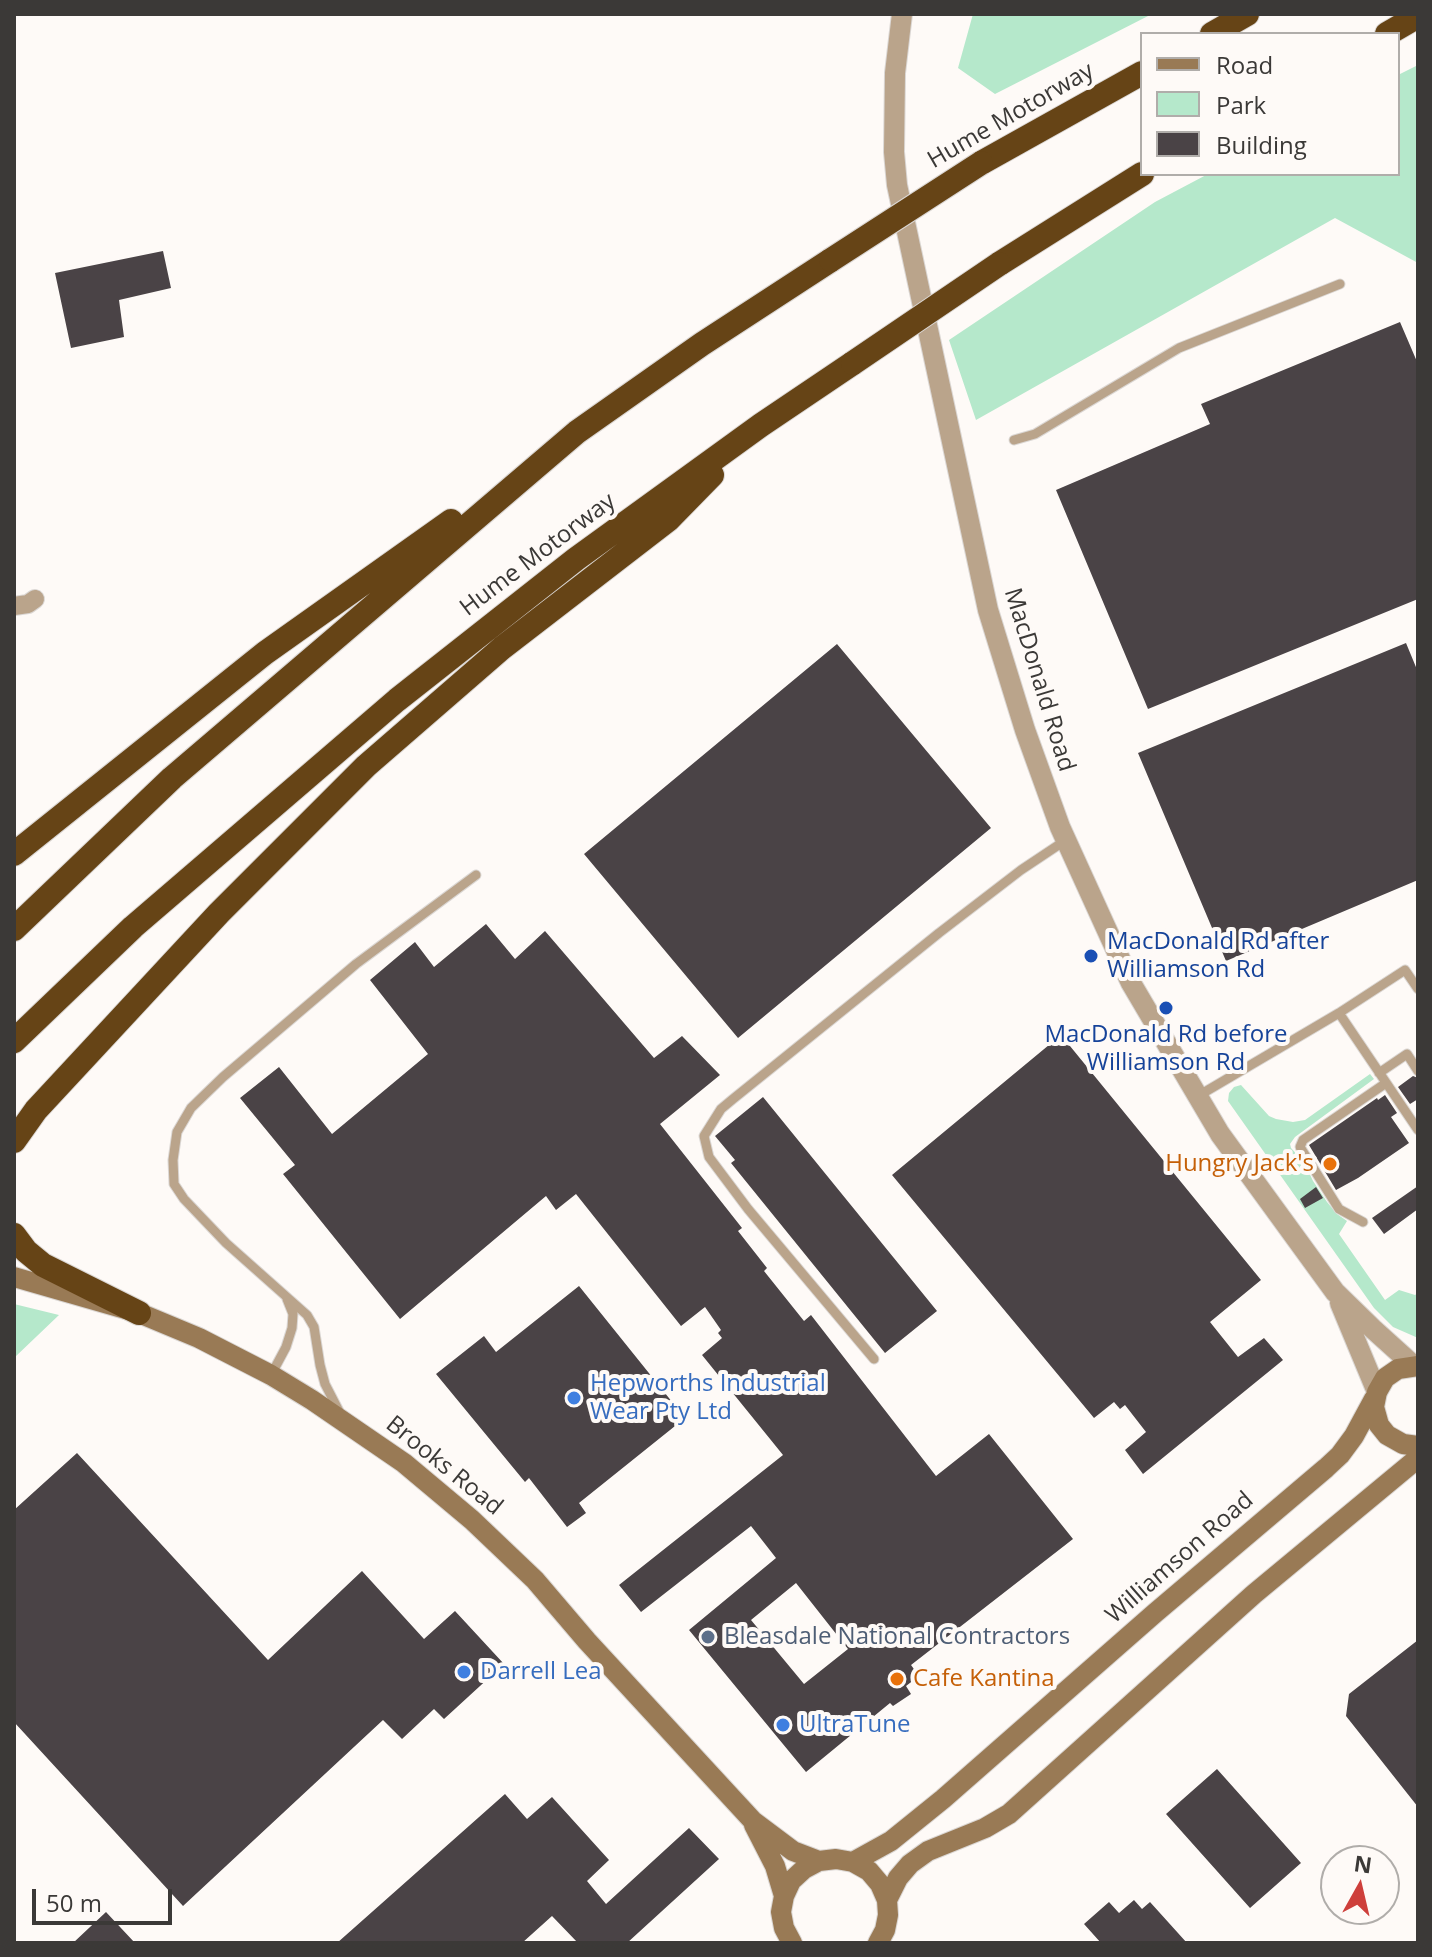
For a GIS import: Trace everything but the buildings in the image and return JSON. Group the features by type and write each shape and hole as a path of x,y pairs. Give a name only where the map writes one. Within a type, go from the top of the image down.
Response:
{"highway":[{"path":"1216,32 1247,14"},
{"path":"1390,32 1418,16"},
{"name":"Hume Motorway","path":"14,929 172,778 577,432 702,344 981,163 1140,74"},
{"name":"Hume Motorway","path":"14,1041 133,927 397,700 576,559 761,425 999,264 1140,175"},
{"path":"14,1141 36,1110 219,913 366,766 502,648 668,520 761,425"},
{"path":"14,854 265,653 577,432"},
{"path":"14,1235 26,1251 43,1265 139,1313"}],"main road":[{"name":"Brooks Road","path":"14,1277 139,1313 199,1338 271,1375 345,1422 429,1483 535,1580 753,1821 793,1851 819,1861"},
{"path":"1416,1366 1391,1373 1376,1396 1377,1419 1387,1435 1403,1444 1418,1446"},
{"name":"Williamson Road","path":"853,1862 891,1841 943,1799 1326,1468 1354,1436 1376,1396"},
{"path":"887,1900 898,1878 910,1864 928,1851 985,1828 1009,1814 1254,1594 1418,1458"},
{"name":"Brooks Road","path":"753,1821 775,1866 784,1896 781,1912 785,1938"},
{"path":"784,1896 791,1881 819,1861 836,1859 853,1862 869,1871 880,1884 887,1900 885,1930 878,1943"}],"street":[{"name":"MacDonald Road","path":"902,14 895,73 894,152 897,185 988,610 1025,730 1066,840 1131,983 1220,1134 1335,1292 1416,1366"},
{"path":"14,606 28,604 35,599"},
{"name":"MacDonald Road","path":"1335,1292 1376,1396"}],"lane":[{"path":"1014,440 1035,434 1179,348 1340,284"},
{"path":"874,1359 748,1209 709,1157 704,1136 721,1109 733,1099 939,933 1066,840"},
{"path":"345,1422 325,1384 314,1327 310,1321 301,1309 226,1243 184,1199 174,1184 177,1132 191,1108 259,1046 356,964 476,875"},
{"path":"1197,1097 1405,970 1418,989"},
{"path":"1339,1013 1418,1130"},
{"path":"1379,1073 1407,1054 1418,1071"},
{"path":"1363,1222 1339,1209 1300,1147 1303,1140 1386,1083"},
{"path":"271,1375 286,1347 293,1321 291,1308 280,1291"}],"green space":[{"path":"973,14 1152,14 995,94 958,68"},
{"path":"1418,65 1418,263 1335,218 976,420 949,340 1155,202 1204,176 1400,176 1400,74"},
{"path":"1370,1074 1374,1079 1295,1137 1290,1144 1327,1202 1347,1221 1339,1234 1385,1300 1399,1290 1415,1295 1418,1293 1418,1338 1393,1327 1374,1308 1228,1101 1229,1093 1241,1085 1269,1116 1293,1122 1305,1120"},
{"path":"14,1304 59,1315 14,1358"}],"place":[{"name":"MacDonald Rd after Williamson Rd","path":"1091,956"},
{"name":"MacDonald Rd before Williamson Rd","path":"1166,1008"},
{"name":"Hungry Jack's","path":"1330,1164"},
{"name":"Hepworths Industrial Wear Pty Ltd","path":"574,1398"},
{"name":"Bleasdale National Contractors","path":"708,1637"},
{"name":"Darrell Lea","path":"464,1672"},
{"name":"Cafe Kantina","path":"897,1679"},
{"name":"UltraTune","path":"783,1725"}]}
